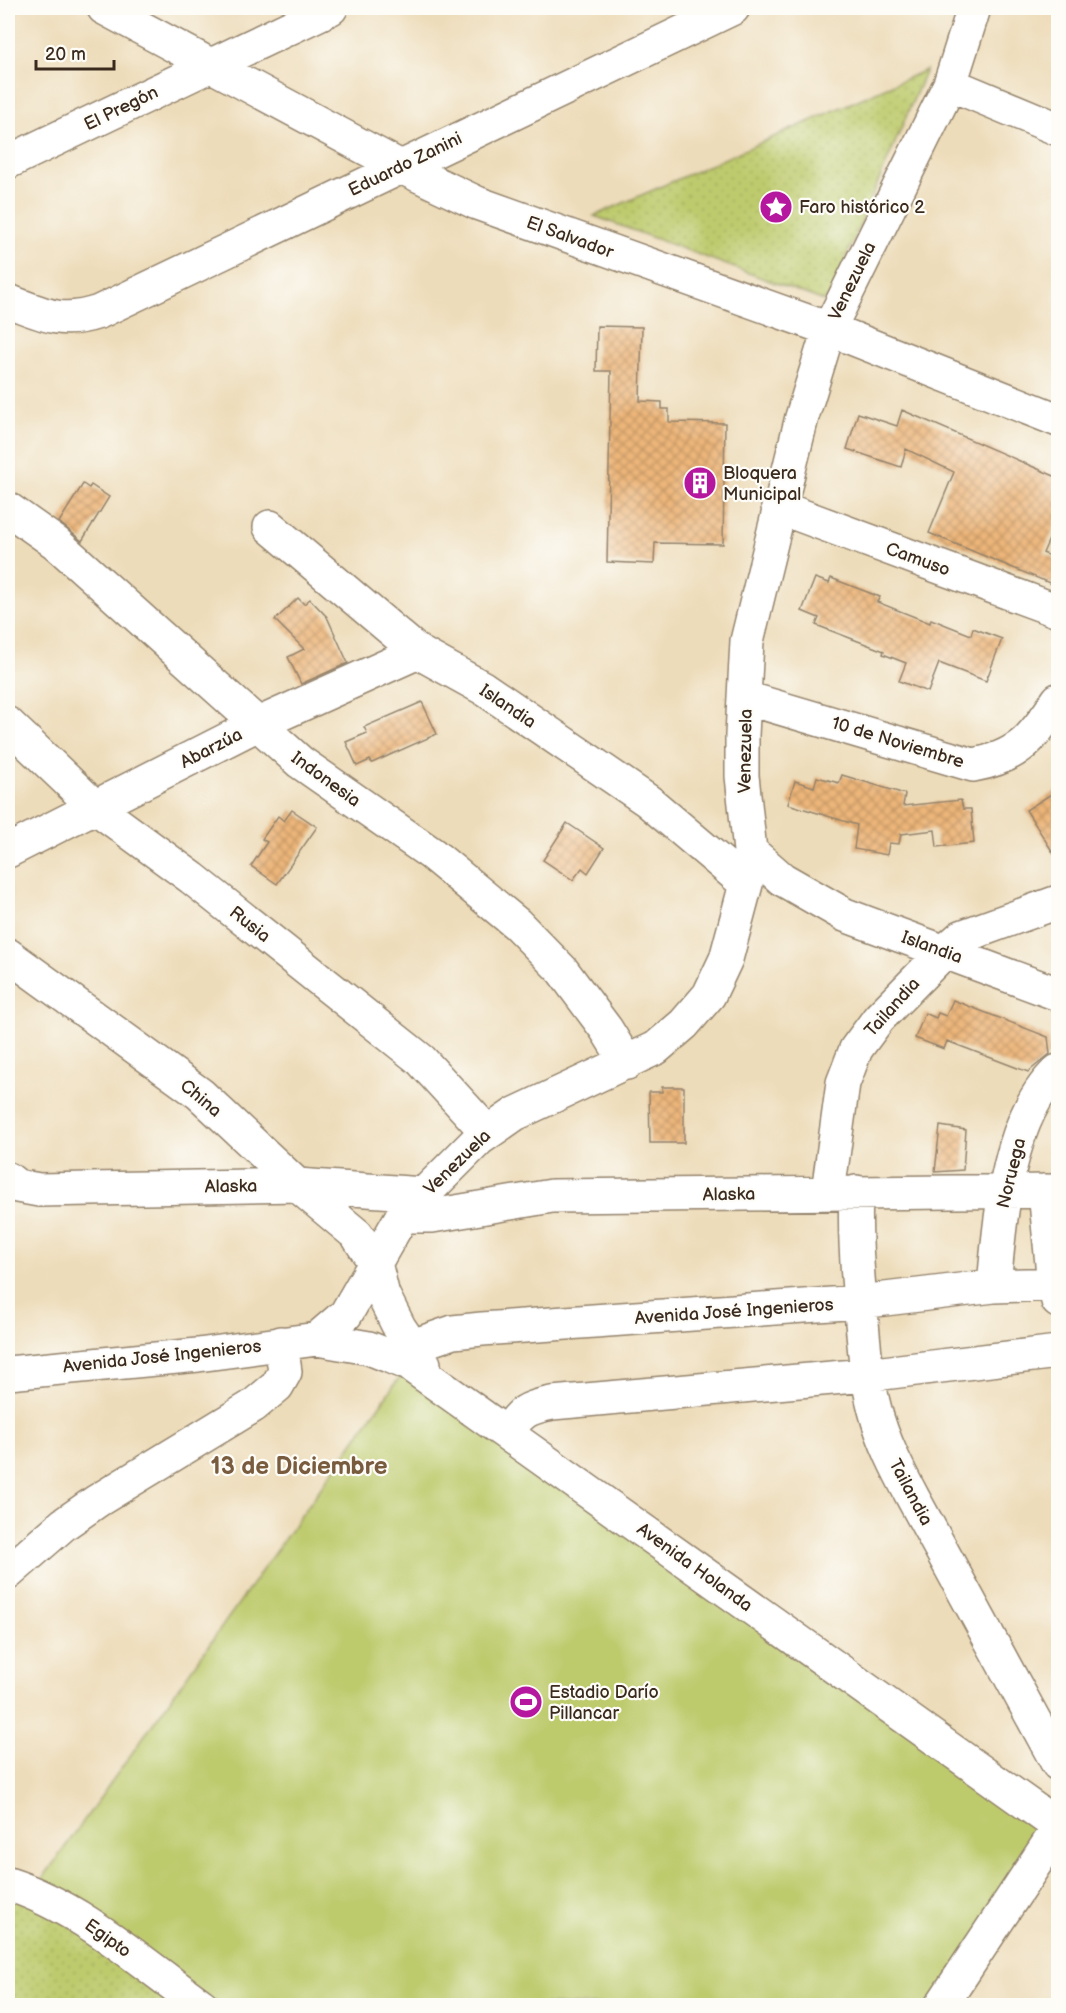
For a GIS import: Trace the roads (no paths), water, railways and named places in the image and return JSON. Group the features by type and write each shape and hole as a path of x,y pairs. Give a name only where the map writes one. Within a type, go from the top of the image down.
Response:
{"street":[{"name":"El Salvador","path":"104,8 399,166 477,204 829,329 1059,420"},
{"name":"El Pregón","path":"8,162 331,8"},
{"name":"Eduardo Zanini","path":"8,301 60,319 78,319 99,312 399,166 733,8"},
{"name":"Venezuela","path":"317,1339 346,1314 375,1263 413,1205 487,1132 515,1114 656,1048 684,1024 709,995 726,959 746,884 750,851 742,776 747,641 778,507 829,329 950,84 974,8"},
{"path":"950,84 1059,129"},
{"name":"Camuso","path":"778,507 1059,611"},
{"name":"Indonesia","path":"8,508 65,551 256,725 300,762 432,854 517,924 562,970 627,1063"},
{"name":"Islandia","path":"270,527 418,652 483,688 648,801 746,884"},
{"name":"Abarzúa","path":"8,851 256,725 418,652"},
{"name":"10 de Noviembre","path":"746,698 973,765 998,761 1016,752 1040,727 1059,700"},
{"name":"Rusia","path":"8,724 95,807 192,878 421,1060 487,1132"},
{"name":"Islandia","path":"750,851 782,879 845,915 1059,994"},
{"name":"Tailandia","path":"1059,902 961,937 944,951 879,1018 856,1049 840,1101 842,1192 854,1231 866,1375 875,1412 891,1457 1059,1764"},
{"name":"China","path":"8,955 200,1094 297,1185 357,1235 375,1263 383,1295 436,1384"},
{"name":"Noruega","path":"994,1286 1006,1192 1021,1131 1033,1105 1050,1079 1059,1071"},
{"name":"Alaska","path":"8,1179 17,1186 39,1190 297,1185 413,1205 432,1216 552,1196 1052,1191"},
{"name":"Noruega","path":"1052,1191 1057,1290"},
{"name":"Avenida José Ingenieros","path":"412,1346 453,1332 482,1329 860,1302 994,1286 1057,1290"},
{"name":"Avenida José Ingenieros","path":"8,1373 198,1355 317,1339"},
{"name":"Avenida Holanda","path":"317,1339 369,1348 409,1364 1059,1827"},
{"path":"8,1573 64,1524 88,1507 253,1406 277,1386 285,1372 281,1343"},
{"path":"507,1433 519,1414 534,1406 552,1403 866,1375 1059,1352"},
{"path":"941,2006 1059,1827"},
{"name":"Egipto","path":"8,1884 33,1892 78,1916 202,2006"}],"place":[{"name":"Faro histórico 2","path":"776,207"},
{"name":"Bloquera Municipal","path":"700,483"},
{"name":"Estadio Darío Pillancar","path":"526,1702"}],"district":[{"name":"13 de Diciembre","path":"299,1466"}]}
